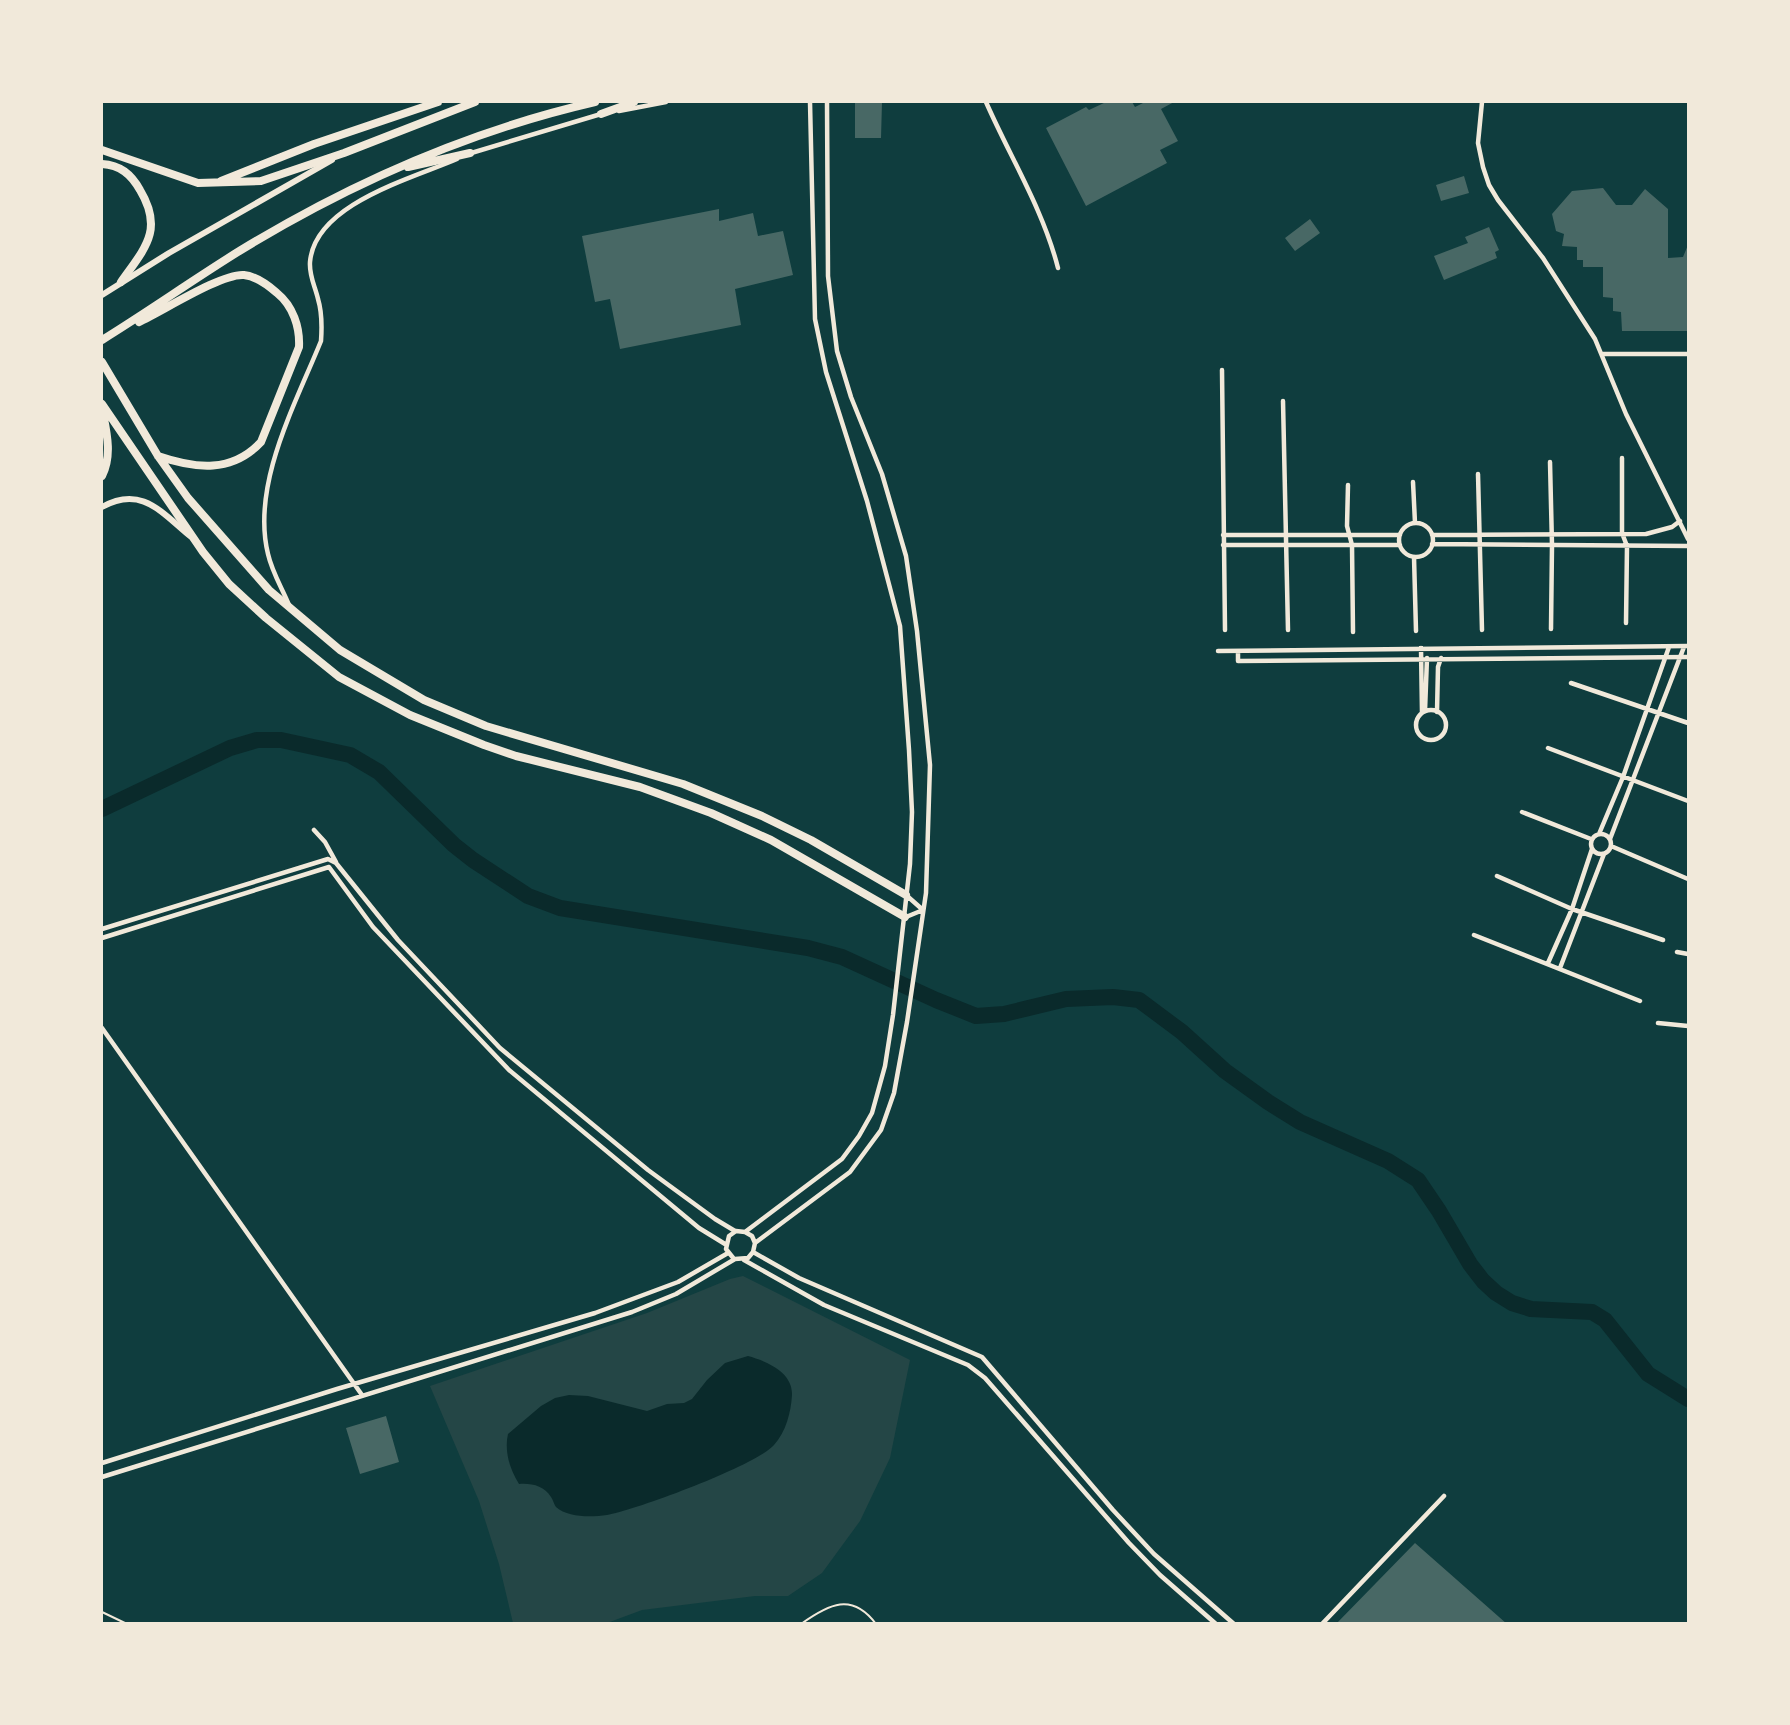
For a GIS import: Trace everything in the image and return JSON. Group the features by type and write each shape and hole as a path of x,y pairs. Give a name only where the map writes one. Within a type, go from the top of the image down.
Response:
{"highway":[{"path":"214,184 314,144 438,102"},
{"path":"102,150 180,178 214,184 261,181 344,153 475,102"},
{"path":"102,340 241,250 379,175 527,120 595,102"},
{"path":"601,114 634,102"},
{"path":"379,175 470,153"},
{"path":"102,164 112,165 132,176 150,206 153,222 148,240 121,282"},
{"path":"126,325 141,321 234,275 246,275 283,298 295,316 300,337 299,347 261,442 243,458 210,466 194,466 158,456"},
{"path":"102,363 158,456 188,498 269,590 340,650 424,700 486,726 683,784 762,816 811,840 906,895"},
{"path":"102,406 108,449 102,476"},
{"path":"102,406 193,539 229,584 339,677 410,715 456,735 516,756 640,787 710,813 771,840 905,917"}],"main road":[{"path":"102,295 344,153"},
{"path":"102,507 122,498 140,499 155,507 193,539"}],"street":[{"path":"291,609 268,556 264,525 265,497 275,458 321,341 319,299 310,273 313,248 326,225 362,199 470,153 601,114 666,102"},
{"path":"745,1232 842,1159 872,1114 885,1066 893,1015 905,917 912,812 900,626 867,501 826,372 815,319 810,102"},
{"path":"744,1260 753,1252 755,1243 850,1172 881,1130 888,1113 907,1021 923,910 930,813 930,765 918,631 902,544 882,474 851,397 837,351 828,276 827,102"},
{"path":"986,102 1027,186 1052,246 1058,268"},
{"path":"1482,102 1478,143 1489,185 1560,283 1602,354 1626,414 1689,539"},
{"path":"1602,354 1689,354"},
{"path":"1222,370 1225,630"},
{"path":"1283,401 1288,630"},
{"path":"1622,458 1622,533 1628,546 1626,623"},
{"path":"1550,462 1551,629"},
{"path":"1478,474 1482,630"},
{"path":"1413,482 1415,523"},
{"path":"1348,485 1347,526 1352,545 1353,632"},
{"path":"1432,535 1646,534 1672,527 1680,521"},
{"path":"1415,523 1426,526 1432,535 1432,544 1426,554 1414,557 1402,551 1399,545 1400,535 1405,527 1415,523"},
{"path":"1223,535 1400,535"},
{"path":"1432,544 1689,546"},
{"path":"1223,545 1399,545"},
{"path":"1414,557 1416,631"},
{"path":"1600,834 1648,709 1668,647"},
{"path":"1218,651 1686,647 1658,712 1610,839 1611,846 1604,854 1560,968"},
{"path":"1421,648 1424,659 1424,712 1417,719 1417,731 1422,737 1431,740 1439,737 1444,730 1445,721 1437,712 1438,667 1441,659"},
{"path":"1238,650 1238,662 1689,657"},
{"path":"1254,650 1254,660"},
{"path":"1571,683 1689,723"},
{"path":"1424,712 1437,712"},
{"path":"1548,748 1689,801"},
{"path":"1521,812 1591,839"},
{"path":"314,830 325,842 336,863 398,940 500,1048 648,1170 715,1219 736,1231 750,1235 755,1243"},
{"path":"1591,839 1606,834 1610,839"},
{"path":"1548,963 1572,908 1592,849 1591,839"},
{"path":"1611,846 1688,878"},
{"path":"1592,849 1604,854"},
{"path":"102,929 328,859 336,863"},
{"path":"319,862 323,867"},
{"path":"102,938 329,867 373,927 509,1070 699,1228 725,1244 728,1254 735,1259 744,1260 824,1305 968,1365 985,1378 1129,1542 1216,1623"},
{"path":"1497,876 1582,912 1664,940"},
{"path":"906,895 923,910"},
{"path":"905,917 923,910"},
{"path":"1474,935 1640,1000"},
{"path":"1677,952 1689,954"},
{"path":"1658,1023 1689,1026"},
{"path":"102,1028 362,1395"},
{"path":"725,1244 729,1236 736,1231"},
{"path":"753,1252 799,1278 982,1357 1154,1554 1234,1623"},
{"path":"102,1463 619,1304 678,1282 728,1254"},
{"path":"102,1476 554,1338 653,1305 735,1259"},
{"path":"985,1378 992,1367"},
{"path":"1083,1491 1090,1483"},
{"path":"1322,1623 1444,1496"},
{"path":"1170,1583 1177,1574"}],"path":[{"path":"801,1623 824,1609 842,1603 861,1607 876,1623"},
{"path":"102,1612 127,1623"}],"shaded area":[{"path":"743,1276 910,1360 890,1458 860,1521 822,1573 788,1596 755,1596 642,1610 607,1623 513,1623 499,1564 479,1501 430,1386 647,1313"},
{"path":"748,1356 770,1364 783,1374 791,1387 792,1395 787,1422 778,1440 763,1454 745,1464 643,1505 594,1516 573,1515 561,1511 545,1490 533,1485 519,1484 516,1479 507,1454 508,1434 541,1406 555,1398 569,1395 588,1396 647,1411 667,1404 684,1403 692,1399 725,1363"}],"building":[{"path":"855,102 882,102 881,138 855,138"},
{"path":"1106,102 1132,102 1135,107 1145,102 1174,102 1161,109 1178,141 1160,150 1167,163 1086,206 1046,128 1086,107 1089,110"},
{"path":"1464,176 1469,193 1441,201 1436,185"},
{"path":"1603,188 1616,205 1632,205 1645,189 1668,209 1668,258 1683,257 1688,245 1688,331 1622,331 1621,312 1613,311 1613,298 1603,297 1603,267 1583,267 1583,260 1577,260 1577,247 1562,246 1564,234 1556,231 1552,214 1572,191"},
{"path":"719,209 719,221 753,213 758,236 783,231 793,275 735,289 741,325 620,349 610,299 595,302 582,236"},
{"path":"1310,219 1320,233 1295,251 1285,238"},
{"path":"1489,227 1499,250 1495,252 1497,258 1444,280 1434,256 1468,243 1465,237"},
{"path":"386,1416 399,1462 360,1474 346,1428"},
{"path":"1415,1543 1507,1624 1336,1624"}],"waterway":[{"path":"102,809 230,748 257,740 281,740 350,755 379,772 473,860 528,896 560,908 808,948 842,957 976,1016 1004,1014 1066,999 1113,997 1139,1000 1182,1032 1225,1071 1268,1102 1300,1122 1388,1161 1418,1180 1470,1264 1496,1293 1512,1303 1531,1309 1592,1312 1605,1320 1648,1374 1688,1399"}]}
